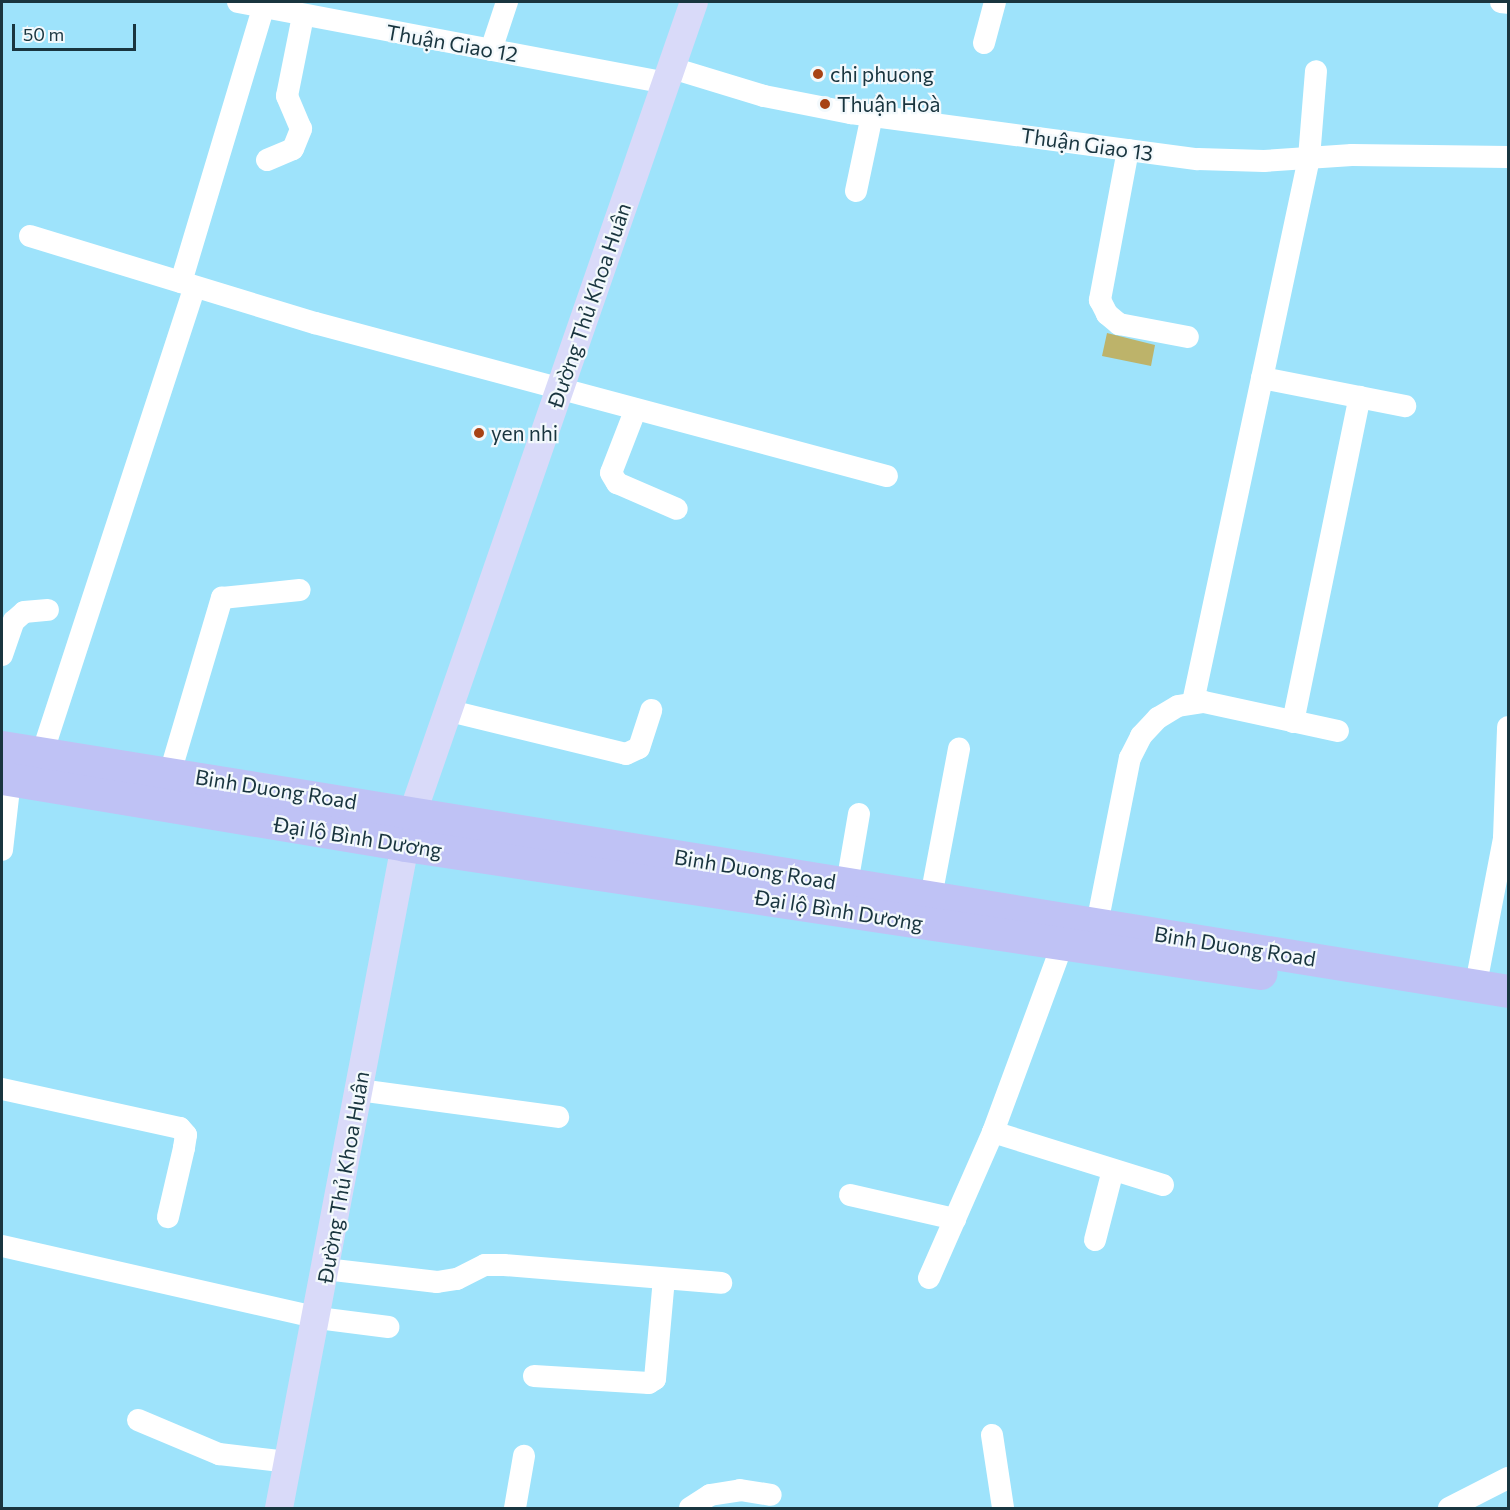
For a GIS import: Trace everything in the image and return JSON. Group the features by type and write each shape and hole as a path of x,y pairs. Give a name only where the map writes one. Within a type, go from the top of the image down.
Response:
{"highway":[{"name":"Binh Duong Road","path":"2,747 1509,991"},
{"name":"Binh Duong Road","path":"6,779 405,845"},
{"path":"405,845 413,812"},
{"name":"Đại lộ Bình Dương","path":"405,845 1509,1010"}],"main road":[{"name":"Đường Thủ Khoa Huân","path":"413,812 446,710 560,392 694,2"},
{"name":"Đường Thủ Khoa Huân","path":"279,1509 318,1318 405,845"}],"street":[{"path":"491,50 507,2"},
{"path":"984,43 995,2"},
{"path":"1501,2 1509,3"},
{"path":"42,754 188,284 253,5"},
{"name":"Thuận Giao 12","path":"253,5 491,50 669,76"},
{"path":"267,160 293,148 301,129 287,96 303,16"},
{"path":"1193,702 1309,158 1316,70"},
{"name":"Thuận Giao 13","path":"669,76 872,115 1128,150 1231,161 1309,158 1509,157"},
{"path":"856,191 872,115"},
{"path":"1128,150 1100,300 1107,314 1119,324 1188,337"},
{"path":"30,236 560,392 887,476"},
{"path":"1262,378 1406,406"},
{"path":"1293,722 1360,397"},
{"path":"635,411 611,474 617,483 677,509"},
{"path":"170,773 222,598 300,590"},
{"path":"2,655 14,621 24,612 48,610"},
{"path":"1097,924 1135,746 1158,718 1193,702 1338,731"},
{"path":"446,710 626,754 639,748 651,710"},
{"path":"1476,984 1504,838 1509,727"},
{"path":"931,897 959,749"},
{"path":"2,850 6,779"},
{"path":"847,884 859,814"},
{"path":"929,1278 993,1132 1063,943"},
{"path":"2,1089 180,1128 186,1135 168,1217"},
{"path":"359,1090 558,1117"},
{"path":"993,1132 1163,1185"},
{"path":"1095,1240 1113,1170"},
{"path":"850,1195 955,1219"},
{"path":"2,1246 318,1318 388,1327"},
{"path":"326,1269 437,1282 457,1280 485,1265 504,1265 721,1283"},
{"path":"534,1376 649,1383 655,1379 664,1279"},
{"path":"138,1420 219,1454 288,1462"},
{"path":"992,1435 1002,1509"},
{"path":"515,1509 524,1456"},
{"path":"1449,1509 1509,1478"},
{"path":"690,1509 710,1495 740,1490 771,1495"}],"building":[{"path":"1107,333 1155,345 1151,366 1102,356"}],"place":[{"name":"chi phuong","path":"818,74"},
{"name":"Thuận Hoà","path":"825,104"},
{"name":"yen nhi","path":"479,433"}]}
